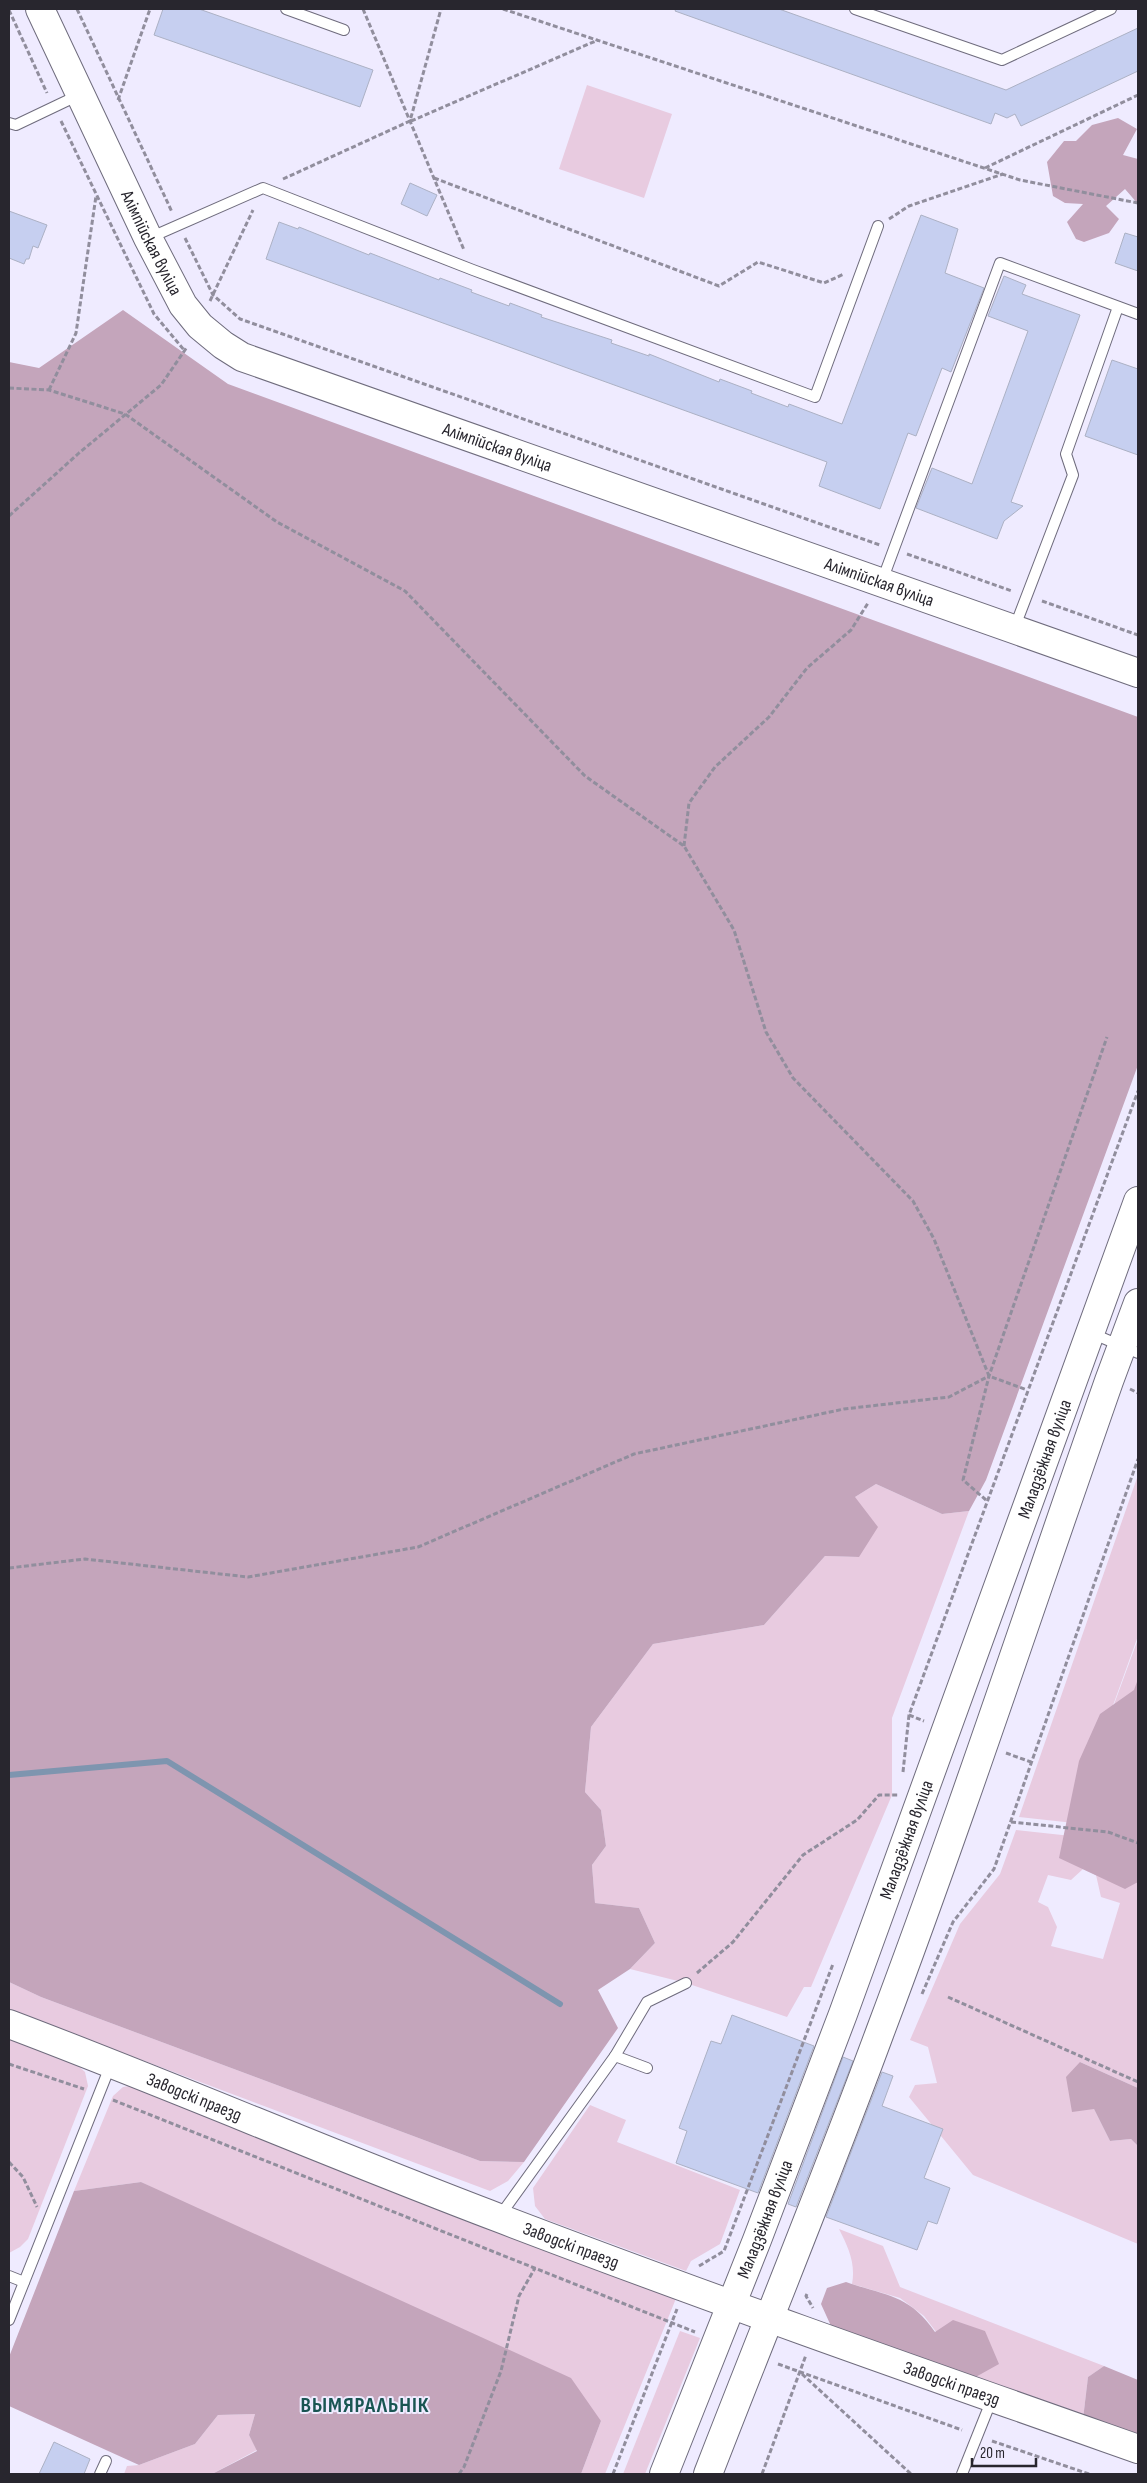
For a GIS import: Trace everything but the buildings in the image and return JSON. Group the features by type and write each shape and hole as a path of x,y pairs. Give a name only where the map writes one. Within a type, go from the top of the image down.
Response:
{"main road":[{"name":"Алімпійская вуліца","path":"43,10 79,95 148,238 183,305 200,326 223,345 242,356 1138,673"},
{"name":"Маладзёжная вуліца","path":"664,2474 757,2240 843,2014 1138,1201"},
{"name":"Маладзёжная вуліца","path":"708,2474 796,2254 881,2029 1130,1349 1138,1303"},
{"name":"Заводскі праезд","path":"9,2024 112,2063 498,2218 813,2334 1138,2449"}],"lane":[{"path":"286,9 344,30"},
{"path":"855,9 1002,60 1111,9"},
{"path":"9,123 16,125 79,95"},
{"path":"148,238 264,188 473,270 815,397 878,226"},
{"path":"881,583 1000,263 1138,314"},
{"path":"1013,630 1073,475 1066,454 1118,307"},
{"path":"1089,1333 1130,1349"},
{"path":"498,2218 615,2056 648,2002 686,1983"},
{"path":"615,2056 647,2068"},
{"path":"9,2320 112,2063"},
{"path":"9,2276 24,2282"},
{"path":"962,2474 992,2398"},
{"path":"100,2474 106,2461"}],"path":[{"path":"77,9 118,100 213,295 240,319 1138,635"},
{"path":"118,100 150,9"},
{"path":"363,9 473,270"},
{"path":"410,121 441,9"},
{"path":"503,9 1020,180 1138,203"},
{"path":"9,10 154,314 185,350"},
{"path":"9,516 161,385 200,326 264,188 410,121 598,40"},
{"path":"984,168 1138,95"},
{"path":"878,226 909,206 1003,174"},
{"path":"434,178 719,286 758,262 824,283 864,266"},
{"path":"49,390 76,333 96,194"},
{"path":"9,388 49,390 126,414 277,522 405,590 585,776 684,846 734,930 770,1040 792,1078 914,1201 934,1239 989,1376 1027,1390"},
{"path":"684,846 689,803 710,774 768,717 807,668 851,630 881,583"},
{"path":"986,1500 963,1480 989,1376 1107,1037"},
{"path":"903,1778 908,1715 1138,1091"},
{"path":"9,1568 85,1559 248,1577 418,1546 634,1454 844,1409 949,1397 989,1376"},
{"path":"919,2002 953,1922 994,1869 1138,1459"},
{"path":"908,1715 933,1724"},
{"path":"1006,1753 1031,1762"},
{"path":"686,1983 733,1942 803,1855 857,1820 879,1795 902,1795 898,1804"},
{"path":"1011,1822 1108,1832 1138,1844"},
{"path":"613,2474 671,2322 696,2268 724,2251 835,1959"},
{"path":"948,1997 1138,2082"},
{"path":"9,2064 99,2094 671,2322"},
{"path":"9,2162 23,2177 37,2207 43,2234"},
{"path":"459,2474 464,2467 501,2371 519,2296 535,2268"},
{"path":"762,2474 819,2319 806,2296 809,2288"},
{"path":"800,2372 1089,2474"},
{"path":"800,2372 910,2474"}],"shaded area":[{"path":"587,85 672,114 644,198 559,169"},
{"path":"1118,118 1137,129 1123,155 1138,159 1138,204 1125,189 1106,206 1119,219 1109,233 1084,242 1076,239 1067,222 1083,204 1065,203 1053,196 1047,162 1064,141 1076,141 1092,125"},
{"path":"123,310 228,384 1138,717 1138,1065 986,1480 969,1511 942,1514 876,1484 855,1497 878,1527 859,1557 825,1556 764,1625 653,1644 591,1727 585,1792 601,1810 606,1846 592,1865 595,1903 639,1908 655,1943 630,1969 598,1990 618,2028 524,2162 480,2161 41,1997 9,1982 9,362 39,368"},
{"path":"1138,1475 1138,1636 1080,1797 1138,1639 1138,1830 1019,1817"},
{"path":"876,1484 942,1514 969,1511 892,1718 892,1795 811,1987 804,1987 787,2017 686,1983 630,1969 655,1943 639,1908 595,1903 592,1865 606,1846 601,1810 585,1792 591,1727 653,1644 764,1625 825,1556 859,1557 855,1497"},
{"path":"1138,1679 1138,1882 1125,1889 1059,1858 1079,1761 1100,1714 1134,1690"},
{"path":"1016,1830 1108,1840 1138,1851 1138,2088 1080,2062 1094,2109 1110,2141 1131,2139 1138,2146 1138,2244 973,2175 909,2097 915,2085 937,2083 928,2047 910,2040 960,1924 1000,1874","holes":["1083,1869 1096,1875 1101,1897 1120,1903 1103,1959 1051,1946 1057,1927 1048,1907 1038,1902 1048,1875 1071,1880"]},
{"path":"9,1982 41,1997 480,2161 524,2162 508,2181 490,2191 9,2010"},
{"path":"9,2037 74,2062 85,2072 88,2086 28,2239 20,2247 9,2253"},
{"path":"1080,2062 1138,2088 1138,2146 1131,2139 1110,2141 1094,2109 1072,2112 1066,2077"},
{"path":"136,2085 677,2296 605,2474 581,2474 601,2421 141,2182 74,2191 113,2096 123,2087"},
{"path":"590,2105 626,2120 617,2142 740,2190 720,2244 691,2261 686,2271 545,2219 535,2206 533,2188"},
{"path":"141,2182 571,2378 601,2421 581,2474 212,2474 257,2451 249,2435 255,2414 218,2415 195,2444 139,2465 9,2406 9,2357 74,2191"},
{"path":"839,2229 883,2246 900,2287 1104,2366 1088,2377 1083,2419 972,2379 924,2316 900,2298 852,2284 852,2262"},
{"path":"846,2282 885,2294 906,2303 916,2310 935,2332 953,2320 985,2331 999,2364 972,2379 831,2326 821,2304 827,2288"},
{"path":"680,2331 700,2338 645,2474 623,2474"},
{"path":"1104,2366 1138,2380 1138,2438 1083,2419 1088,2377"},
{"path":"255,2414 249,2435 257,2450 212,2474 124,2474 127,2466 139,2465 195,2444 218,2415"}],"waterway":[{"path":"9,1775 167,1761 560,2004"}],"district":[{"name":"ВЫМЯРАЛЬНІК","path":"365,2404"}]}
